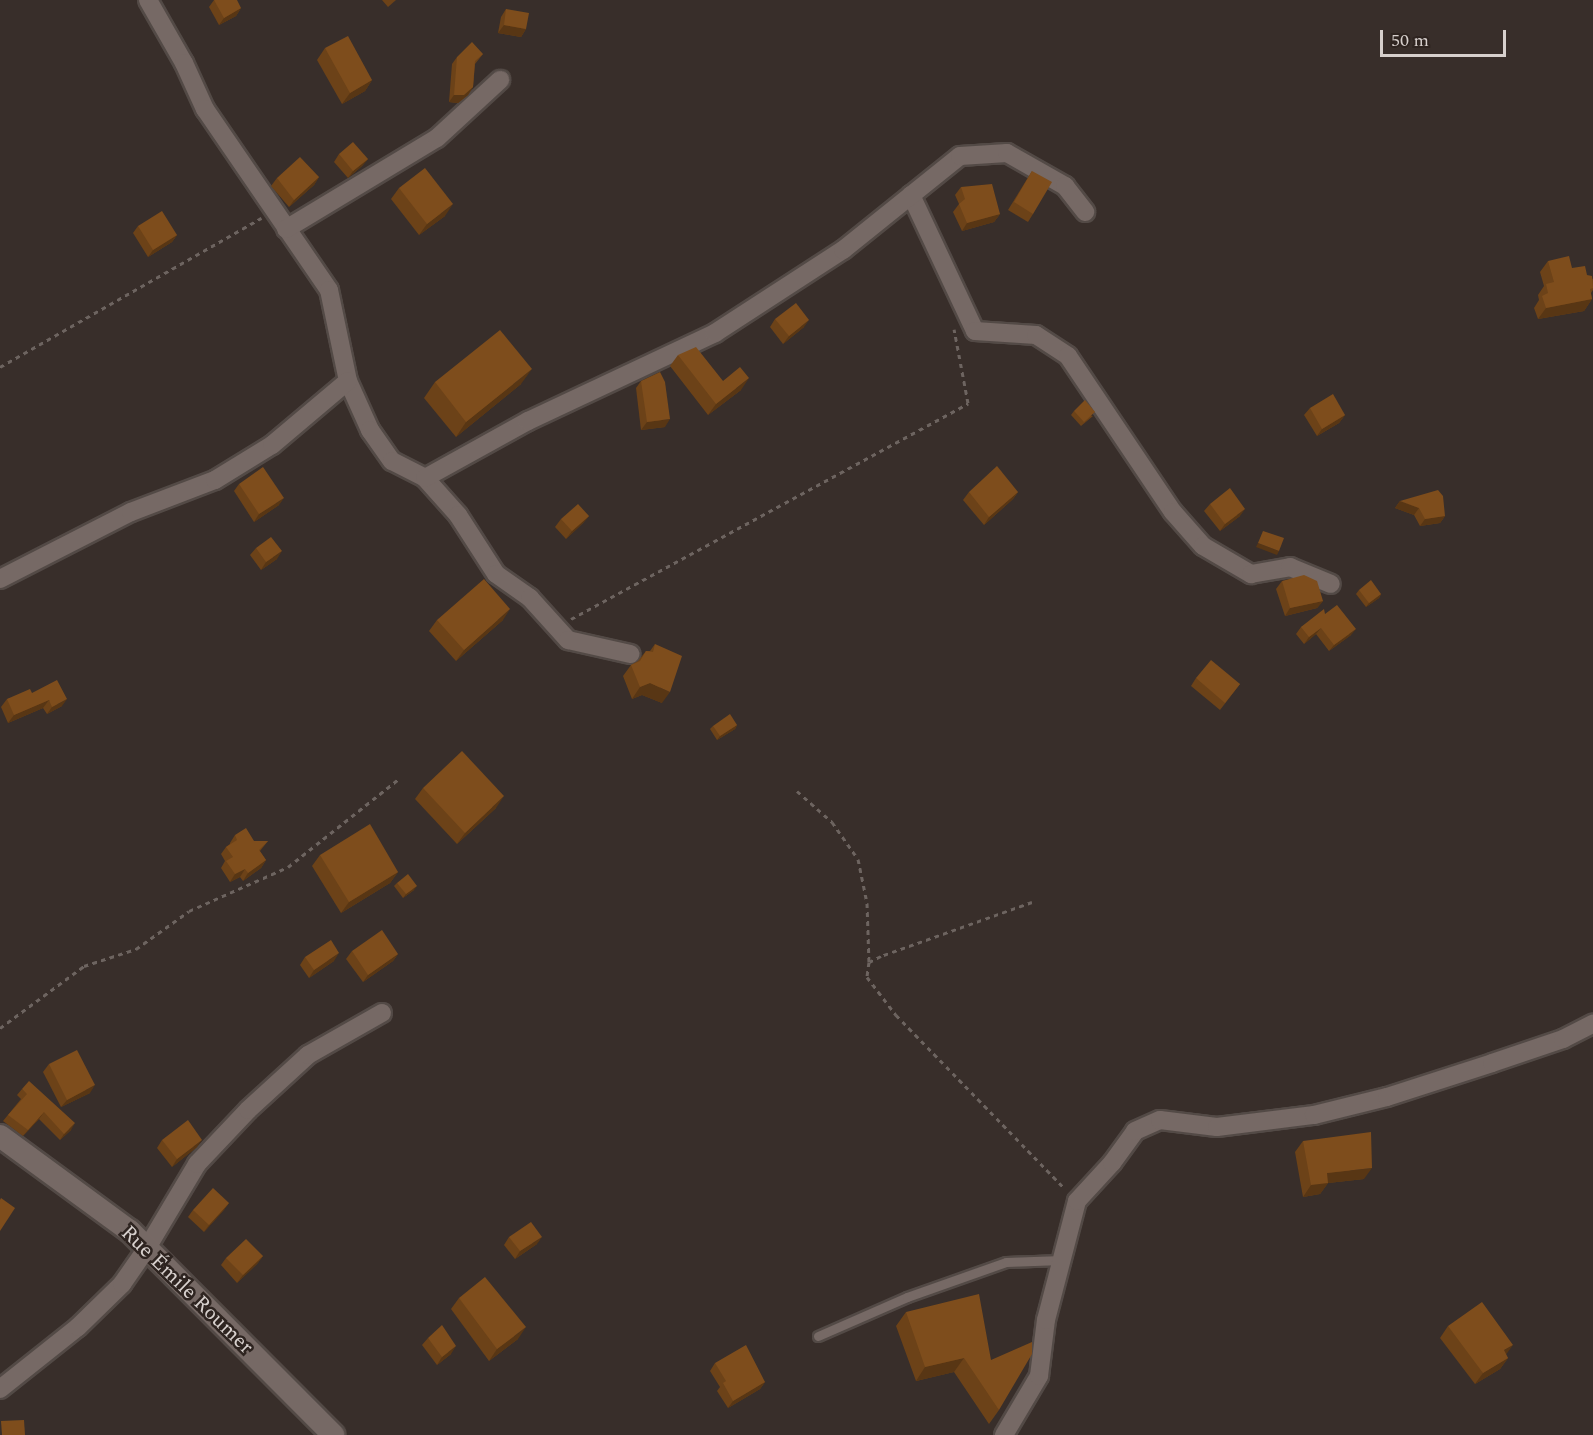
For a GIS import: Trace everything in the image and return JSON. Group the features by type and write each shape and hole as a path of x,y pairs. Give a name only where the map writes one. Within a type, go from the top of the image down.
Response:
{"street":[{"path":"148,0 184,63 205,109 329,290 348,381 370,430 392,461 425,478 458,515 496,574 530,598 568,640 630,654"},
{"path":"286,229 437,138 500,80"},
{"path":"425,478 528,421 715,333 843,250 960,156 1007,153 1065,186 1085,212"},
{"path":"911,195 975,332 1036,335 1068,356 1173,512 1203,546 1251,574 1290,567 1331,584"},
{"path":"0,579 131,512 215,480 272,445 348,381"},
{"path":"0,1389 78,1327 123,1284 197,1164 248,1110 308,1055 382,1013"},
{"path":"1004,1435 1039,1377 1046,1320 1077,1202 1112,1163 1135,1131 1160,1120 1217,1127 1314,1115 1387,1097 1492,1063 1563,1039 1593,1024"},
{"name":"Rue Émile Roumer","path":"0,1136 130,1231 333,1435"}],"lane":[{"path":"818,1336 907,1297 1006,1262 1062,1260"}],"path":[{"path":"0,367 273,211"},
{"path":"556,627 968,403 952,321 960,304"},
{"path":"0,1028 84,966 136,949 189,911 288,867 400,778"},
{"path":"797,790 832,822 858,859 867,903 869,962 867,977 896,1015 1077,1202"},
{"path":"869,962 1032,902"}],"building":[{"path":"214,0 237,0 241,8 224,18"},
{"path":"506,9 529,13 526,29 504,25"},
{"path":"348,36 372,80 350,93 325,48"},
{"path":"472,42 483,54 475,61 473,87 464,95 454,95 457,57"},
{"path":"353,142 368,159 353,171 339,154"},
{"path":"300,157 319,177 294,200 277,178"},
{"path":"425,168 453,204 427,224 399,188"},
{"path":"1032,171 1052,182 1033,214 1014,202"},
{"path":"992,184 1000,214 967,223 959,204 965,199 961,187"},
{"path":"162,211 177,235 153,250 138,226"},
{"path":"1569,256 1572,268 1585,266 1587,275 1592,276 1593,288 1590,289 1592,299 1546,308 1542,296 1548,293 1546,284 1554,282 1548,261"},
{"path":"796,303 809,320 789,336 775,319"},
{"path":"500,330 532,369 466,422 435,382"},
{"path":"696,347 723,381 740,367 749,378 716,404 678,355"},
{"path":"660,372 665,382 670,419 647,422 641,381"},
{"path":"1333,394 1345,415 1322,429 1310,408"},
{"path":"1085,400 1095,412 1084,422 1074,411"},
{"path":"997,466 1018,492 989,517 969,492"},
{"path":"263,467 284,498 259,514 239,484"},
{"path":"1230,488 1245,509 1225,524 1210,504"},
{"path":"1438,490 1443,496 1445,516 1425,519 1419,508 1400,501"},
{"path":"578,504 589,516 572,531 561,519"},
{"path":"1263,531 1284,538 1279,551 1258,543"},
{"path":"271,537 282,551 266,562 256,548"},
{"path":"1304,575 1317,581 1323,601 1290,608 1282,581"},
{"path":"484,579 510,609 464,650 437,620"},
{"path":"1371,580 1381,594 1369,603 1359,590"},
{"path":"1337,605 1356,629 1334,645 1321,628 1309,637 1301,627 1324,609 1325,614"},
{"path":"655,644 682,656 670,692 650,683 640,687 631,665 640,661 646,651 653,652"},
{"path":"1211,660 1240,684 1225,703 1196,678"},
{"path":"57,680 67,699 52,707 49,700 14,715 7,699 30,689 32,693"},
{"path":"730,714 737,725 720,736 713,726"},
{"path":"462,751 504,796 465,833 423,788"},
{"path":"370,824 398,872 349,902 320,855"},
{"path":"246,828 254,841 268,841 259,850 266,860 248,873 245,869 235,874 226,861 233,857 226,847 237,840 235,835"},
{"path":"408,874 417,886 406,894 397,883"},
{"path":"382,930 398,954 368,975 352,951"},
{"path":"331,940 339,953 314,970 305,957"},
{"path":"77,1050 95,1085 67,1100 49,1064"},
{"path":"29,1081 75,1123 64,1134 44,1112 28,1130 8,1115 27,1094 22,1089"},
{"path":"188,1120 202,1140 177,1159 162,1140"},
{"path":"1371,1132 1372,1168 1327,1173 1328,1183 1311,1185 1303,1141"},
{"path":"213,1188 229,1203 209,1225 193,1210"},
{"path":"1,1198 15,1208 0,1231 0,1200"},
{"path":"531,1222 542,1237 520,1251 509,1237"},
{"path":"246,1239 263,1256 243,1275 226,1258"},
{"path":"485,1277 526,1327 497,1349 459,1298"},
{"path":"979,1294 991,1360 1032,1342 1032,1354 999,1410 964,1358 925,1367 906,1312"},
{"path":"1482,1302 1513,1345 1504,1350 1508,1358 1483,1373 1448,1326"},
{"path":"442,1325 456,1346 442,1357 428,1338"},
{"path":"746,1345 765,1382 733,1401 723,1383 726,1381 715,1363"},
{"path":"24,1420 25,1435 2,1435 1,1421"}]}
